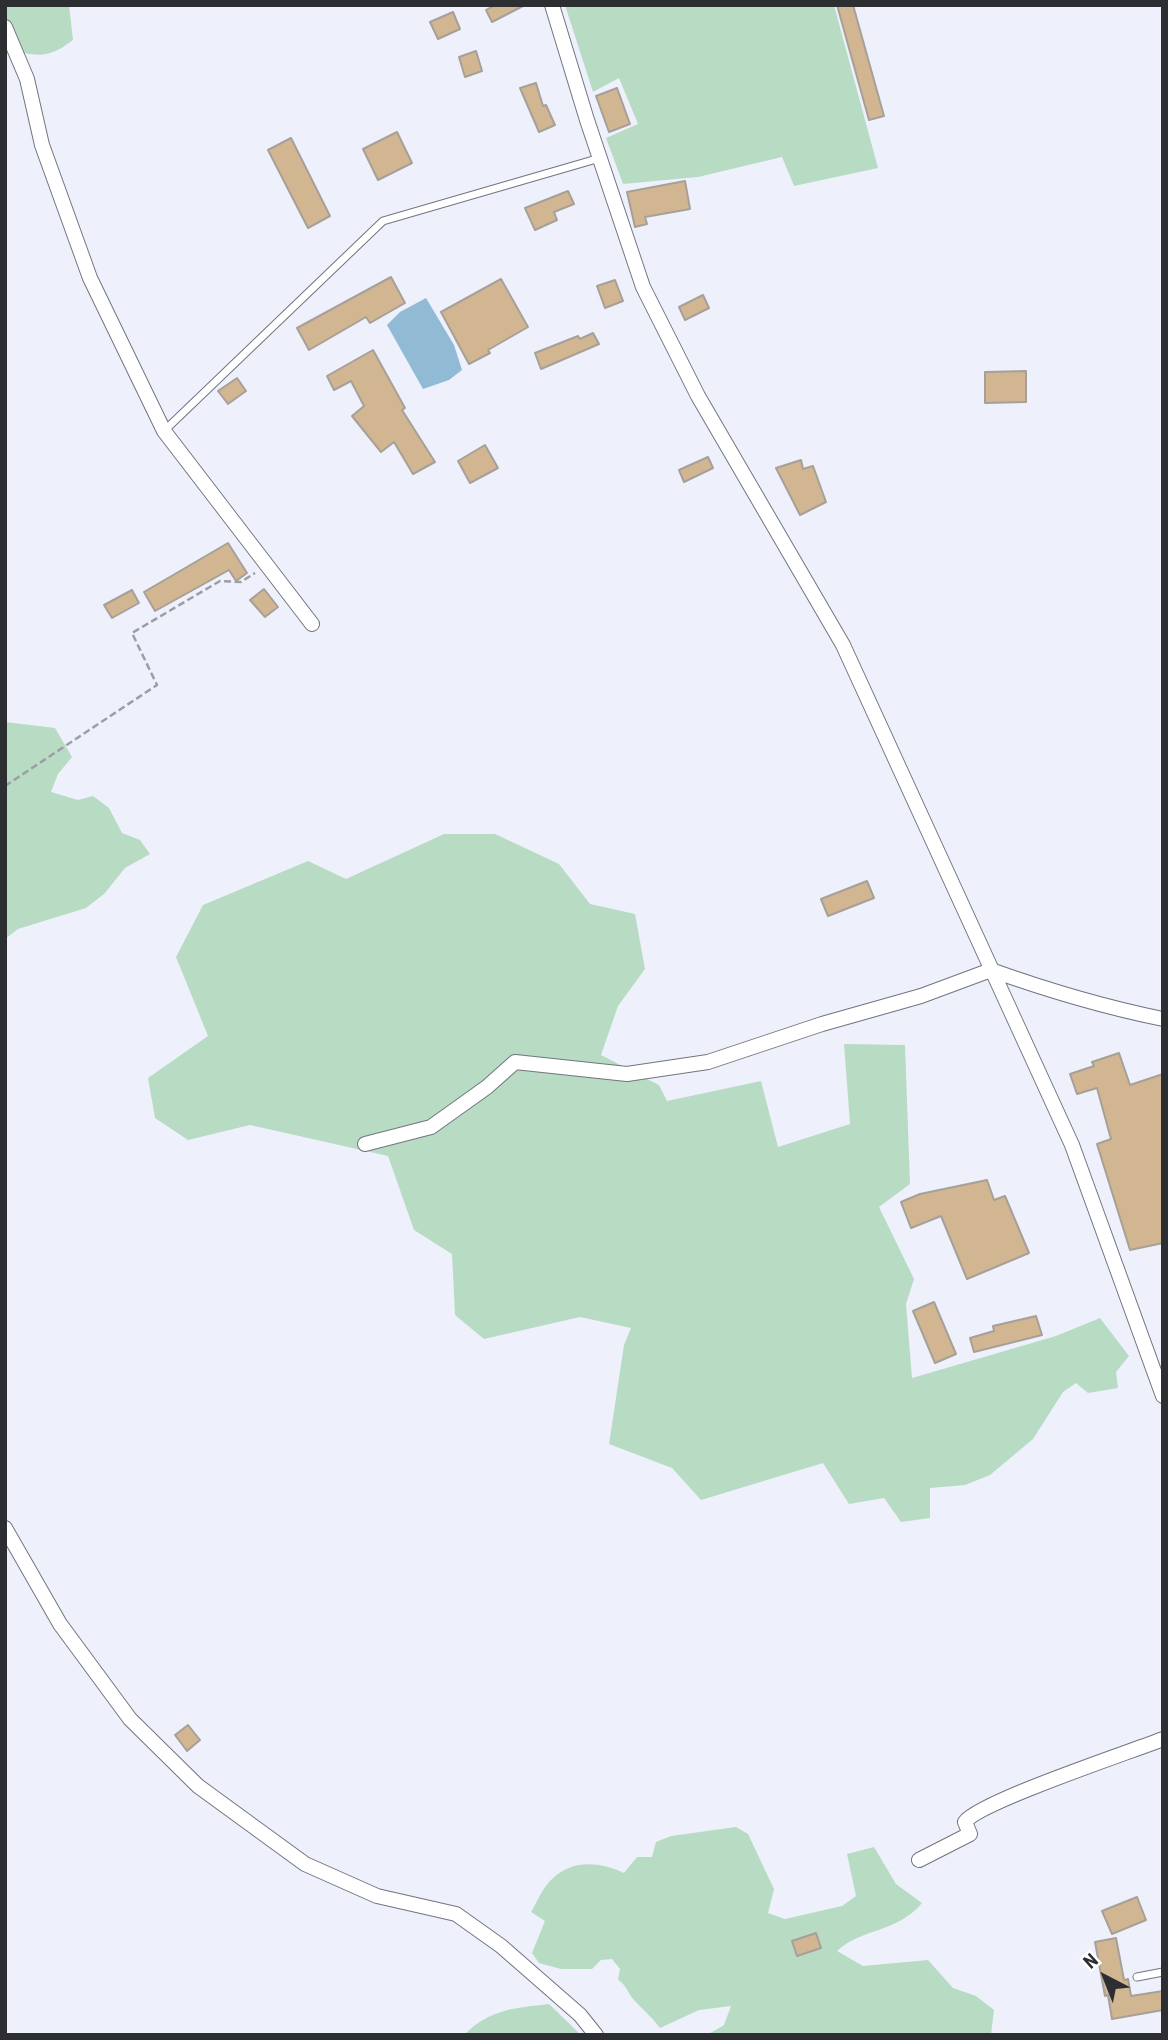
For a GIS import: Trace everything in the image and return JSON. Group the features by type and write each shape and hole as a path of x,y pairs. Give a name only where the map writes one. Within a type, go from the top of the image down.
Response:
{"street":[{"path":"552,5 648,299 698,396 844,645 1072,1145 1163,1396"},
{"path":"5,27 27,79 42,145 90,278 164,431 312,624"},
{"path":"365,1144 431,1127 487,1087 515,1062 627,1074 708,1062 822,1024 921,996 991,970 1115,1010 1163,1019"},
{"path":"5,1528 60,1624 130,1719 198,1786 305,1864 377,1896 456,1914 521,1964 580,2015 596,2035"},
{"path":"919,1860 970,1834 965,1822 970,1815 1163,1739"}],"lane":[{"path":"164,431 383,221 600,158"},
{"path":"1137,1977 1163,1972"}],"path":[{"path":"5,786 157,685 132,633 220,581 241,582 267,565"}],"green space":[{"path":"5,5 69,5 73,40 56,51 41,55 6,49 5,56"},
{"path":"565,5 834,5 878,168 794,186 782,157 698,177 623,184 606,138 638,124 619,78 593,92"},
{"path":"5,722 55,728 72,757 58,774 51,792 78,800 93,796 109,808 122,833 140,840 150,854 125,868 104,894 86,908 18,929 5,939"},
{"path":"444,834 495,834 559,864 590,904 635,914 645,969 618,1006 601,1055 659,1085 667,1101 761,1081 778,1147 850,1124 844,1044 905,1045 910,1184 879,1207 914,1279 906,1304 912,1378 1056,1336 1100,1318 1129,1356 1116,1372 1118,1388 1088,1393 1076,1383 1063,1392 1033,1439 990,1475 965,1485 930,1488 930,1518 901,1522 884,1498 849,1504 823,1463 701,1500 672,1468 609,1444 624,1345 631,1328 580,1317 484,1339 455,1315 452,1254 414,1230 388,1156 250,1125 188,1140 155,1118 148,1078 208,1036 176,957 203,905 308,861 346,879"},
{"path":"736,1827 748,1834 774,1889 768,1913 785,1919 842,1906 856,1896 847,1854 874,1847 896,1884 922,1903 902,1920 857,1938 837,1951 863,1966 928,1960 953,1988 976,1996 994,2010 991,2035 707,2035 724,2025 731,2006 699,2010 660,2028 618,1980 620,1969 612,1959 601,1960 592,1969 561,1969 539,1963 532,1953 545,1921 531,1912 546,1886 560,1873 586,1864 605,1866 624,1873 637,1857 652,1857 656,1842 671,1836"},
{"path":"549,2004 581,2035 464,2035 493,2015"}],"water":[{"path":"426,298 454,345 462,370 449,380 423,389 387,325 400,312"}],"building":[{"path":"495,5 525,5 492,22 486,10"},
{"path":"837,5 853,5 884,116 869,120"},
{"path":"453,12 460,29 438,39 430,22"},
{"path":"476,51 482,71 465,77 459,57"},
{"path":"536,83 543,106 546,105 555,125 539,132 520,88"},
{"path":"617,88 630,124 609,132 596,96"},
{"path":"397,132 412,163 378,180 363,149"},
{"path":"291,138 330,216 308,228 268,150"},
{"path":"685,181 690,209 645,217 647,224 635,227 627,192"},
{"path":"568,191 574,204 554,212 557,220 535,230 525,208"},
{"path":"391,277 405,303 370,323 366,317 309,350 297,328"},
{"path":"501,279 528,327 469,364 441,312"},
{"path":"615,280 623,301 605,308 597,286"},
{"path":"703,295 709,308 685,320 679,307"},
{"path":"593,333 599,344 541,369 535,353"},
{"path":"373,350 405,408 402,410 435,462 413,474 394,442 381,452 352,416 364,406 351,381 334,390 327,376"},
{"path":"1026,371 1026,402 985,403 985,372"},
{"path":"237,378 246,391 228,404 218,391"},
{"path":"485,445 498,468 470,483 458,461"},
{"path":"708,457 713,468 684,482 679,470"},
{"path":"801,460 803,469 813,466 826,502 800,515 776,468"},
{"path":"228,543 247,573 236,581 229,570 155,611 144,592"},
{"path":"264,589 278,607 265,617 250,600"},
{"path":"132,590 139,603 112,618 104,605"},
{"path":"867,881 874,898 828,916 821,899"},
{"path":"1119,1053 1130,1085 1163,1074 1163,1243 1130,1250 1097,1144 1111,1139 1097,1088 1077,1094 1070,1074 1094,1066 1092,1062"},
{"path":"987,1180 994,1200 1005,1196 1029,1253 967,1279 941,1216 911,1228 901,1202 920,1194"},
{"path":"934,1302 956,1354 935,1363 913,1311"},
{"path":"1036,1316 1042,1335 974,1352 970,1338 994,1331 993,1326"},
{"path":"188,1725 200,1740 187,1751 175,1735"},
{"path":"1137,1897 1146,1920 1112,1934 1102,1911"},
{"path":"816,1933 821,1948 797,1956 792,1941"},
{"path":"1116,1938 1124,1980 1128,1979 1131,1996 1163,1991 1163,2010 1112,2019 1095,1942"}]}
